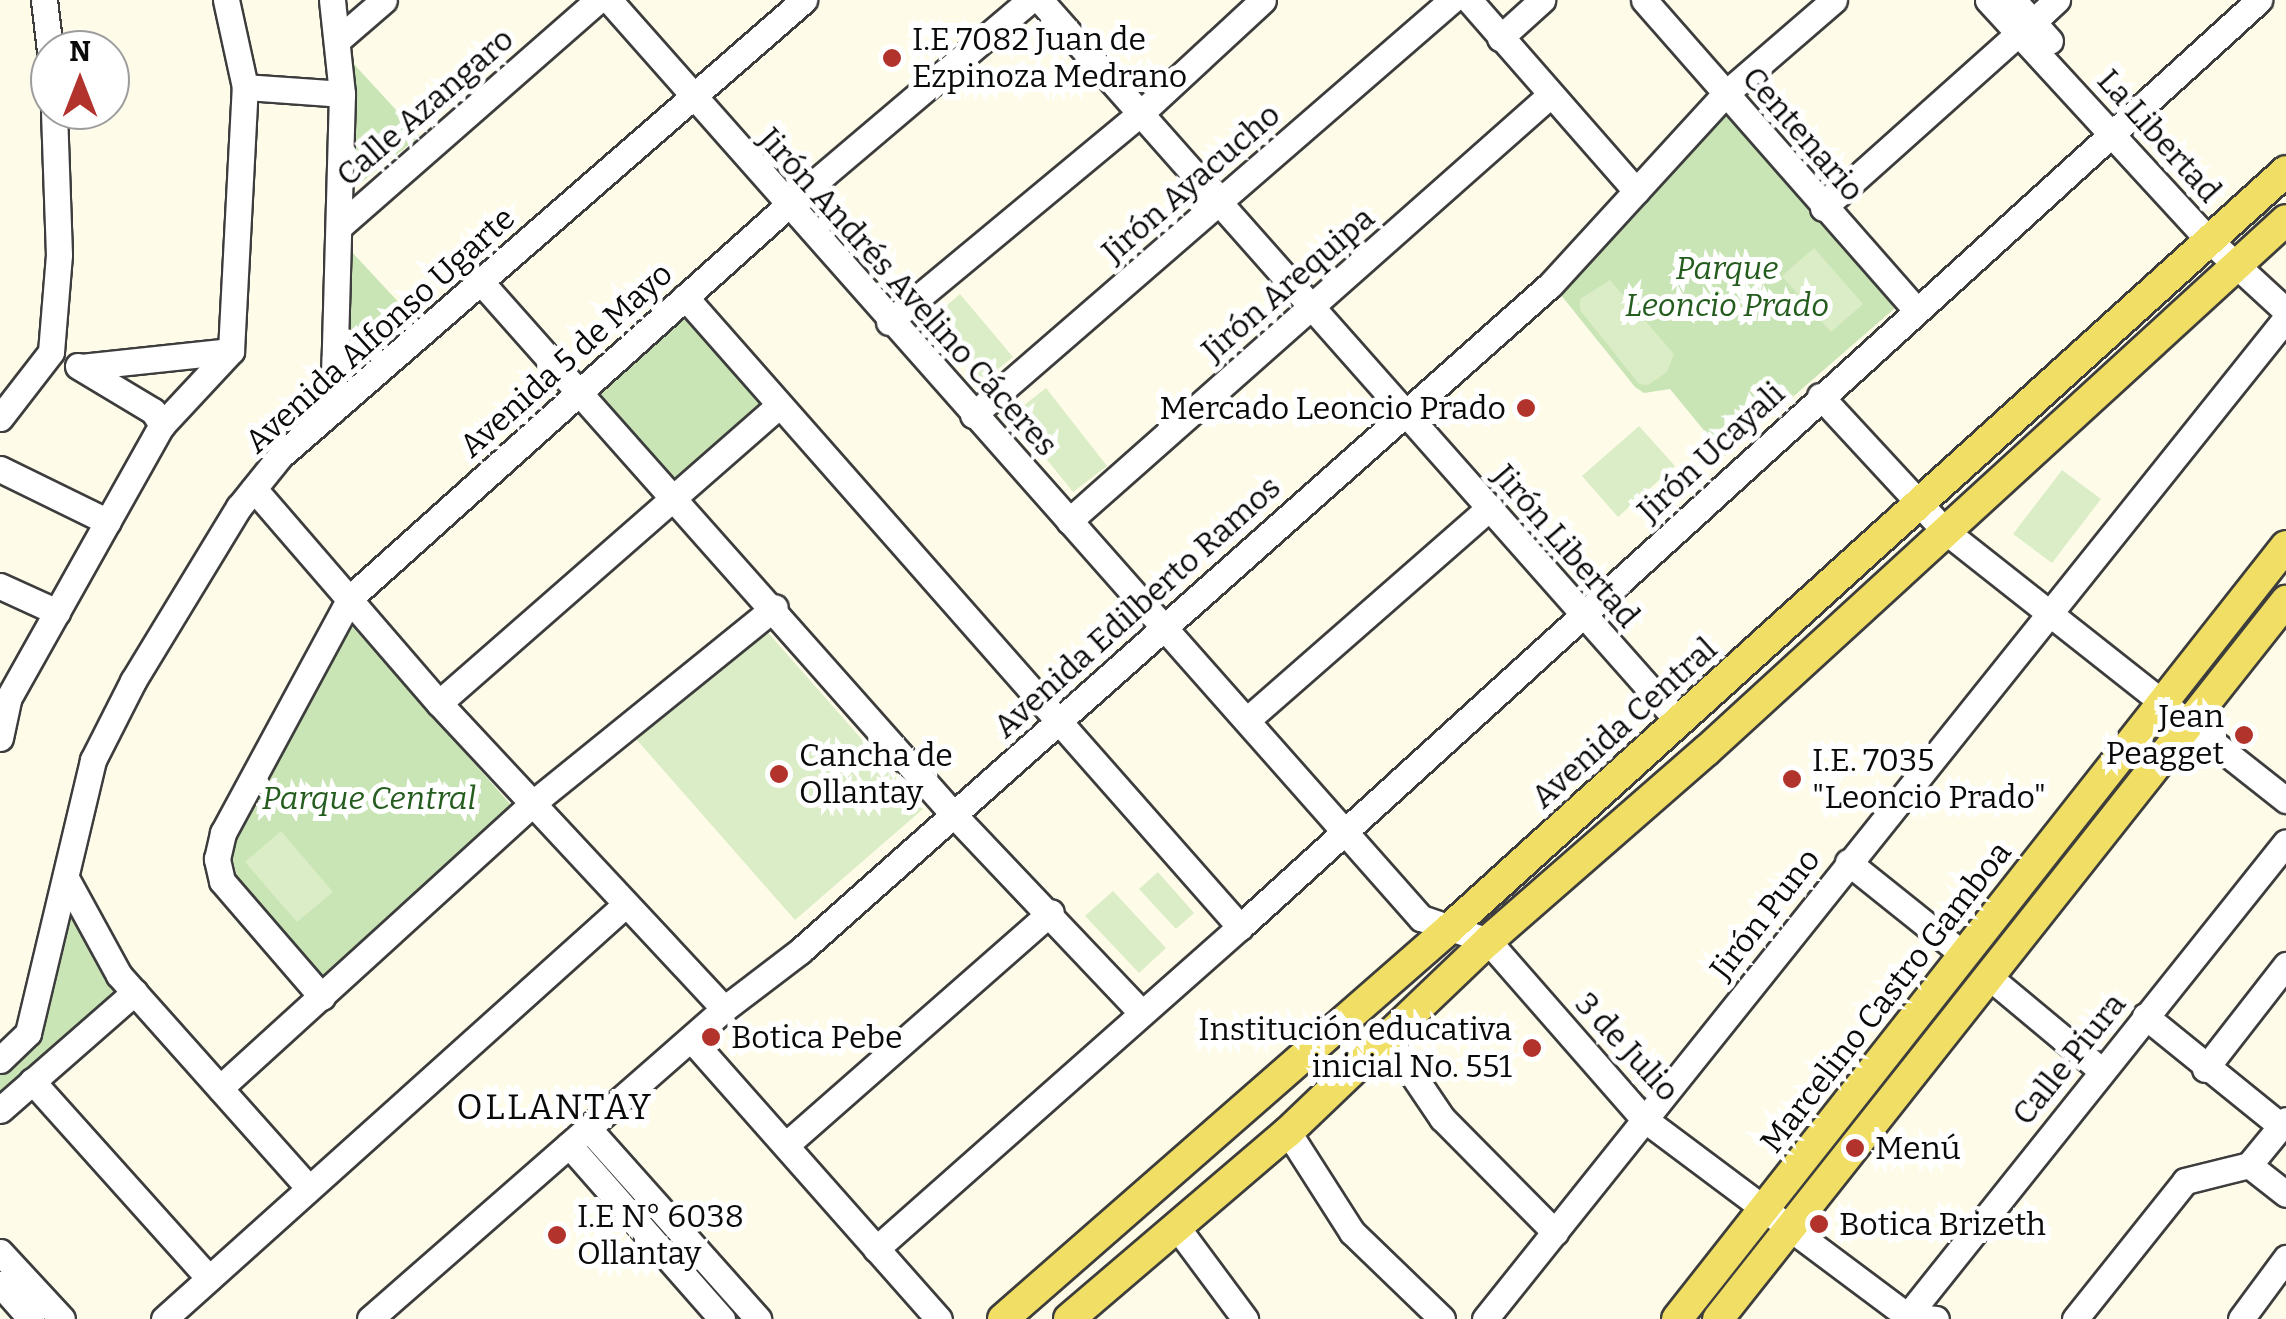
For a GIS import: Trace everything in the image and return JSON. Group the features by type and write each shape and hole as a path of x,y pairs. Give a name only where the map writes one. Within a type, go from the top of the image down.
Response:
{"main road":[{"name":"Avenida Central","path":"1003,1319 1449,929 2286,172"},
{"path":"1069,1319 1288,1132 1488,941 1706,752 2286,220"},
{"name":"Marcelino Castro Gamboa","path":"1777,1218 1964,955 2286,546"},
{"name":"Marcelino Castro Gamboa","path":"1777,1218 1988,976 2286,601"},
{"path":"1676,1319 1777,1218"},
{"path":"1718,1319 1777,1218"}],"street":[{"path":"44,0 48,30"},
{"path":"0,738 4,698 162,426 232,351 245,87 226,0"},
{"path":"332,0 340,38 342,94 341,224 332,410"},
{"path":"340,38 384,0"},
{"name":"Calle Azangaro","path":"341,224 598,0"},
{"name":"Jirón Andrés Avelino Cáceres","path":"609,0 786,207 1163,624 1421,918 1449,929"},
{"name":"Avenida Alfonso Ugarte","path":"0,1060 28,1033 93,760 133,681 254,489 332,410 804,0"},
{"name":"Avenida 5 de Mayo","path":"322,997 222,880 217,859 223,833 350,598 786,207 1030,0"},
{"name":"Jirón Libertad","path":"1040,0 1678,721"},
{"path":"889,322 1141,113 1263,0"},
{"name":"Jirón Ayacucho","path":"973,415 1452,0"},
{"path":"1469,0 1636,191"},
{"path":"1500,38 1542,0"},
{"name":"Centenario","path":"1644,0 1915,310"},
{"name":"Avenida Edilberto Ramos","path":"370,1319 724,1009 800,952 1163,624 1551,284 1724,94 1834,0"},
{"name":"La Libertad","path":"1988,0 2026,28 2286,314"},
{"name":"La Libertad","path":"2013,0 2026,28"},
{"path":"1823,208 2056,0"},
{"name":"Jirón Ucayali","path":"876,1249 1240,927 2260,0"},
{"path":"245,87 342,94"},
{"name":"Jirón Arequipa","path":"1069,521 1550,96"},
{"path":"0,418 49,358 59,255 55,130"},
{"name":"La Libertad","path":"2240,261 2286,292"},
{"path":"480,281 775,607 954,815 1051,912 1142,1013"},
{"path":"685,296 1240,927"},
{"name":"Jirón Puno","path":"1485,1319 2286,314"},
{"path":"81,367 232,351"},
{"path":"49,358 81,367 153,412 162,426"},
{"path":"1820,396 1944,530 2161,706 2286,800"},
{"path":"438,702 780,405"},
{"path":"0,469 108,522"},
{"path":"254,489 438,702 724,1009"},
{"path":"1247,720 1490,507"},
{"path":"0,586 57,612"},
{"path":"220,1088 532,804 775,607"},
{"name":"Calle Piura","path":"1906,1318 2286,842"},
{"path":"1848,862 1964,955"},
{"path":"67,880 92,934 134,992 309,1188"},
{"path":"164,1319 626,904"},
{"path":"787,1144 1051,912"},
{"path":"1449,929 1488,941"},
{"name":"3 de Julio","path":"1488,941 1644,1119 1906,1318"},
{"path":"2204,1069 2286,965"},
{"path":"1988,976 2102,1070"},
{"path":"0,1110 134,992"},
{"path":"2075,1319 2185,1182 2249,1165 2283,1123 2204,1069 2146,1016"},
{"path":"691,1038 939,1319"},
{"path":"1388,1038 1442,1118 1555,1232"},
{"path":"32,1082 209,1278"},
{"path":"1288,1132 1352,1232 1442,1319"},
{"path":"578,1137 722,1319"},
{"path":"578,1137 758,1319"},
{"path":"2249,1165 2286,1194"},
{"path":"1176,1226 1245,1319"},
{"path":"0,1252 62,1319"},
{"path":"2241,1319 2286,1258"},
{"path":"0,1284 31,1319"},
{"path":"1906,1318 1936,1319"}],"green space":[{"path":"352,62 420,136 353,189 348,186"},
{"name":"Parque Leoncio Prado","path":"1729,111 1895,308 1725,456 1670,389 1644,393 1635,387 1556,289 1636,215 1689,148"},
{"path":"1814,248 1863,304 1831,332 1782,276"},
{"path":"350,250 417,322 362,375 347,370 342,354"},
{"path":"1610,280 1674,354 1667,372 1648,385 1639,384 1580,310 1580,299"},
{"path":"960,294 1013,357 983,381 931,319"},
{"path":"683,313 762,402 668,484 589,395"},
{"path":"1046,388 1107,466 1073,492 1011,415"},
{"path":"1639,426 1675,466 1618,517 1582,476"},
{"path":"2062,470 2101,499 2052,563 2013,534"},
{"name":"Parque Central","path":"351,625 513,807 320,978 238,880 231,853 234,835"},
{"name":"Cancha de Ollantay","path":"764,628 923,809 795,920 636,739"},
{"path":"2160,717 2176,725 1797,1200 1789,1193"},
{"path":"281,831 333,892 297,922 245,862"},
{"path":"1158,872 1194,913 1176,929 1139,889"},
{"path":"1113,891 1166,948 1139,973 1085,916"},
{"path":"71,911 116,993 0,1102 0,1074 43,1022"}],"place":[{"name":"I.E 7082 Juan de Ezpinoza Medrano","path":"892,58"},
{"name":"Mercado Leoncio Prado","path":"1526,408"},
{"name":"Jean Peagget","path":"2244,735"},
{"name":"Cancha de Ollantay","path":"779,774"},
{"name":"I.E. 7035 \"Leoncio Prado\"","path":"1792,779"},
{"name":"Botica Pebe","path":"711,1037"},
{"name":"Institución educativa inicial No. 551","path":"1532,1048"},
{"name":"Menú","path":"1855,1148"},
{"name":"Botica Brizeth","path":"1819,1224"},
{"name":"I.E N° 6038 Ollantay","path":"557,1235"}],"district":[{"name":"OLLANTAY","path":"555,1107"}]}
